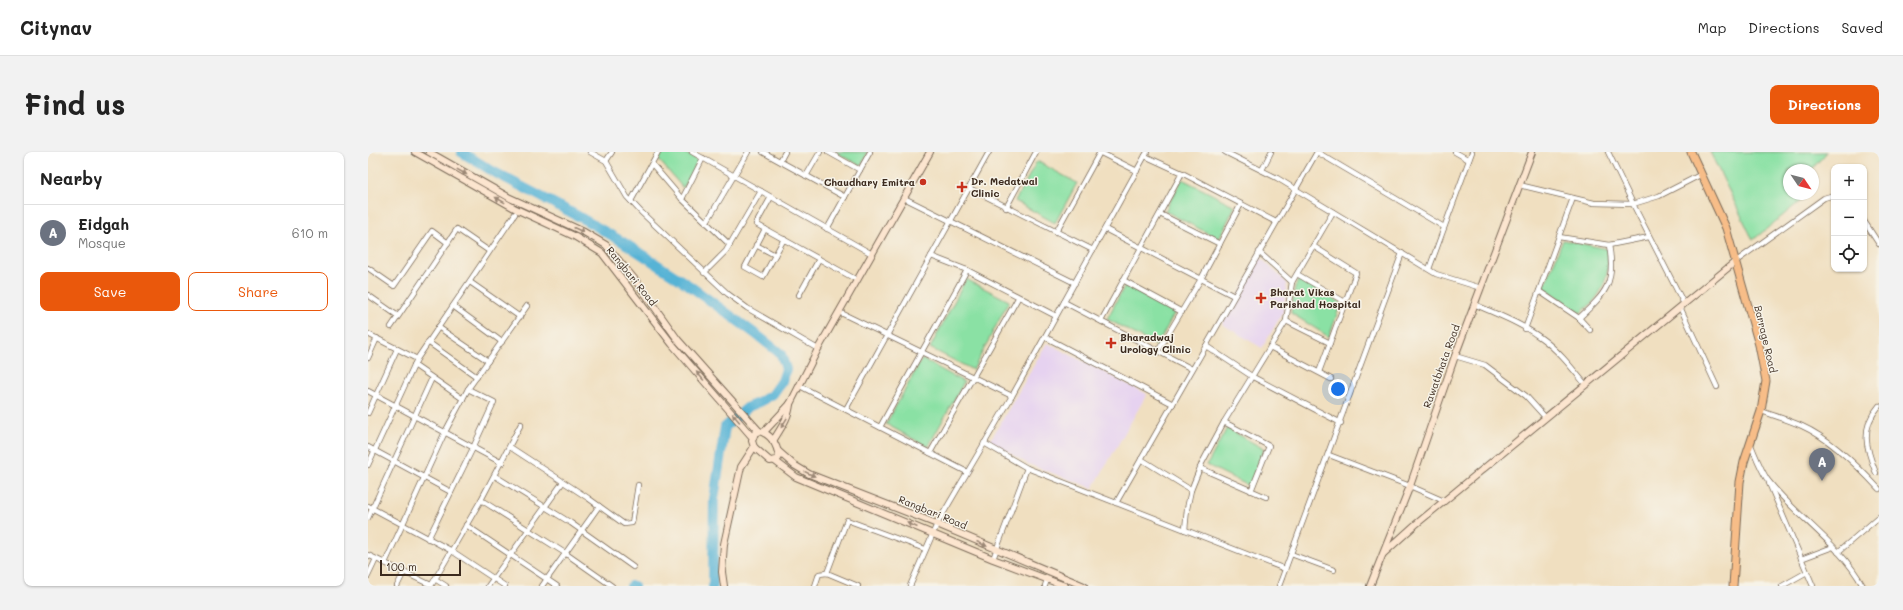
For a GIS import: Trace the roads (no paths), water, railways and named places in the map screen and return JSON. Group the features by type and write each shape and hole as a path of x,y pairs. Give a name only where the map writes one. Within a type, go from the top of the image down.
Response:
{"main road":[{"name":"Barrage Road","path":"1691,152 1726,228 1764,364 1766,381 1761,411 1750,443 1740,482 1733,586"}],"street":[{"name":"Rangbari Road","path":"415,152 516,209 574,236 602,253 672,344 753,438"},
{"name":"Rangbari Road","path":"429,152 510,198 584,232 606,246 618,258 678,340 761,432 773,441 778,451 794,466 809,474 936,524 1084,586"},
{"path":"590,152 606,161 631,201 704,273 728,294 747,308 818,349"},
{"path":"606,161 612,152"},
{"path":"631,201 658,152"},
{"path":"692,152 872,254"},
{"path":"706,223 748,152"},
{"path":"763,152 845,198"},
{"path":"780,161 785,152"},
{"path":"806,176 820,152"},
{"path":"828,152 860,170"},
{"path":"827,229 870,152"},
{"path":"724,586 722,572 724,544 741,467 754,447 754,433 761,432 790,404 818,349 930,152"},
{"path":"846,409 989,152"},
{"path":"1006,208 1036,152"},
{"path":"1056,232 1099,152 1136,171"},
{"path":"1225,152 1262,170 1295,189 1436,274 1481,288"},
{"path":"1262,170 1271,152"},
{"path":"1116,503 1317,152 1444,227"},
{"path":"1455,152 1469,160"},
{"path":"1429,269 1472,152"},
{"name":"Rawatbhata Road","path":"1370,586 1410,486 1455,356 1532,152"},
{"path":"1608,152 1682,305 1717,387"},
{"path":"910,586 936,524 1045,338 1146,154 1276,222"},
{"path":"682,199 703,158"},
{"path":"652,164 682,199 730,245"},
{"path":"1101,321 1182,173"},
{"path":"1519,185 1594,203 1633,204 1660,196 1702,174"},
{"path":"969,188 1006,208 1093,250"},
{"path":"704,273 715,264 730,245 761,191"},
{"path":"1383,554 1444,501 1585,384 1735,262 1824,198 1831,195"},
{"path":"771,197 756,224 857,280"},
{"path":"904,198 1074,283"},
{"path":"1525,329 1573,198"},
{"path":"1158,351 1182,312 1241,204"},
{"path":"1185,530 1187,508 1191,490 1200,468 1224,422 1286,321 1292,282 1333,212"},
{"path":"368,465 417,359 515,214"},
{"path":"1160,214 1220,244"},
{"path":"1867,226 1879,244"},
{"path":"391,327 457,229 490,251"},
{"path":"765,229 745,267 763,277 784,239"},
{"path":"1105,229 1234,296"},
{"path":"368,268 394,286 432,231 448,243"},
{"path":"1559,237 1609,245 1649,237"},
{"path":"756,245 775,255"},
{"path":"1579,318 1604,292 1609,282 1612,272 1609,245"},
{"path":"1313,246 1356,273 1319,372"},
{"path":"1259,252 1292,282"},
{"path":"1279,586 1329,455 1402,253"},
{"path":"931,256 967,270 1018,298 1056,316"},
{"path":"800,295 819,259"},
{"path":"880,427 967,270"},
{"path":"1297,274 1345,302"},
{"path":"1123,280 1182,312"},
{"path":"470,282 520,317"},
{"path":"1539,291 1579,318 1590,330"},
{"path":"368,295 398,316"},
{"path":"930,453 1018,298"},
{"path":"1064,302 1192,369"},
{"path":"1474,304 1541,338 1566,361 1585,384"},
{"path":"452,306 502,342"},
{"path":"385,563 445,432 468,389 527,306"},
{"path":"839,312 1012,396"},
{"path":"1286,321 1330,342"},
{"path":"438,327 488,362"},
{"path":"368,334 417,359"},
{"path":"368,358 377,338"},
{"path":"1045,338 1173,404"},
{"path":"428,342 477,377"},
{"path":"1206,346 1253,377 1340,423"},
{"path":"1270,348 1330,379"},
{"path":"368,413 398,349"},
{"path":"1455,356 1485,365 1526,396 1545,418"},
{"path":"414,365 463,399"},
{"path":"368,518 370,507 394,461 432,378"},
{"path":"800,386 967,472"},
{"path":"428,539 494,402 468,389"},
{"path":"368,390 502,463"},
{"path":"773,441 786,421 790,412 790,404"},
{"path":"1868,477 1877,472 1866,450 1866,436 1871,418 1879,406"},
{"path":"1761,411 1803,426 1817,434 1830,443 1868,477 1879,489"},
{"path":"1224,422 1269,446 1251,491"},
{"path":"368,555 431,586 495,476 521,424"},
{"path":"984,443 1027,468 1285,570"},
{"path":"1750,443 1767,478 1813,586"},
{"path":"368,447 451,492"},
{"path":"510,447 624,524 632,523 638,485"},
{"name":"Rangbari Road","path":"754,447 770,461 775,461 796,477 890,514 932,534 993,559 1065,586"},
{"path":"775,461 779,457 778,451"},
{"path":"1329,455 1410,486 1444,501"},
{"path":"1141,459 1191,490"},
{"path":"993,559 1027,468"},
{"path":"1200,468 1266,497"},
{"path":"495,476 582,530 633,566"},
{"path":"1767,478 1788,503 1838,552 1855,571 1863,586"},
{"path":"488,586 563,482"},
{"path":"481,500 565,553 612,586"},
{"path":"542,586 599,506"},
{"path":"370,507 452,551 505,586"},
{"path":"1838,552 1879,517"},
{"path":"827,573 847,520 925,549"},
{"path":"466,525 557,586"},
{"path":"1802,559 1833,547"},
{"path":"1291,554 1334,570"},
{"path":"368,576 376,559"},
{"path":"397,586 404,572"},
{"path":"1782,586 1807,572"},
{"path":"815,586 819,574 827,573 858,586"},
{"path":"435,579 446,586"},
{"path":"1045,586 1048,579"}],"waterway":[{"path":"461,152 494,172 578,216 623,242 690,286 781,354 786,369 782,381 773,394 748,407 725,427 714,499 713,586"}],"place":[{"name":"Chaudhary Emitra","path":"923,182"},
{"name":"Dr. Medatwal Clinic","path":"962,187"},
{"name":"Bharat Vikas Parishad Hospital","path":"1261,298"},
{"name":"Bharadwaj Urology Clinic","path":"1111,343"},
{"name":"Eidgah","path":"1822,481"}]}
